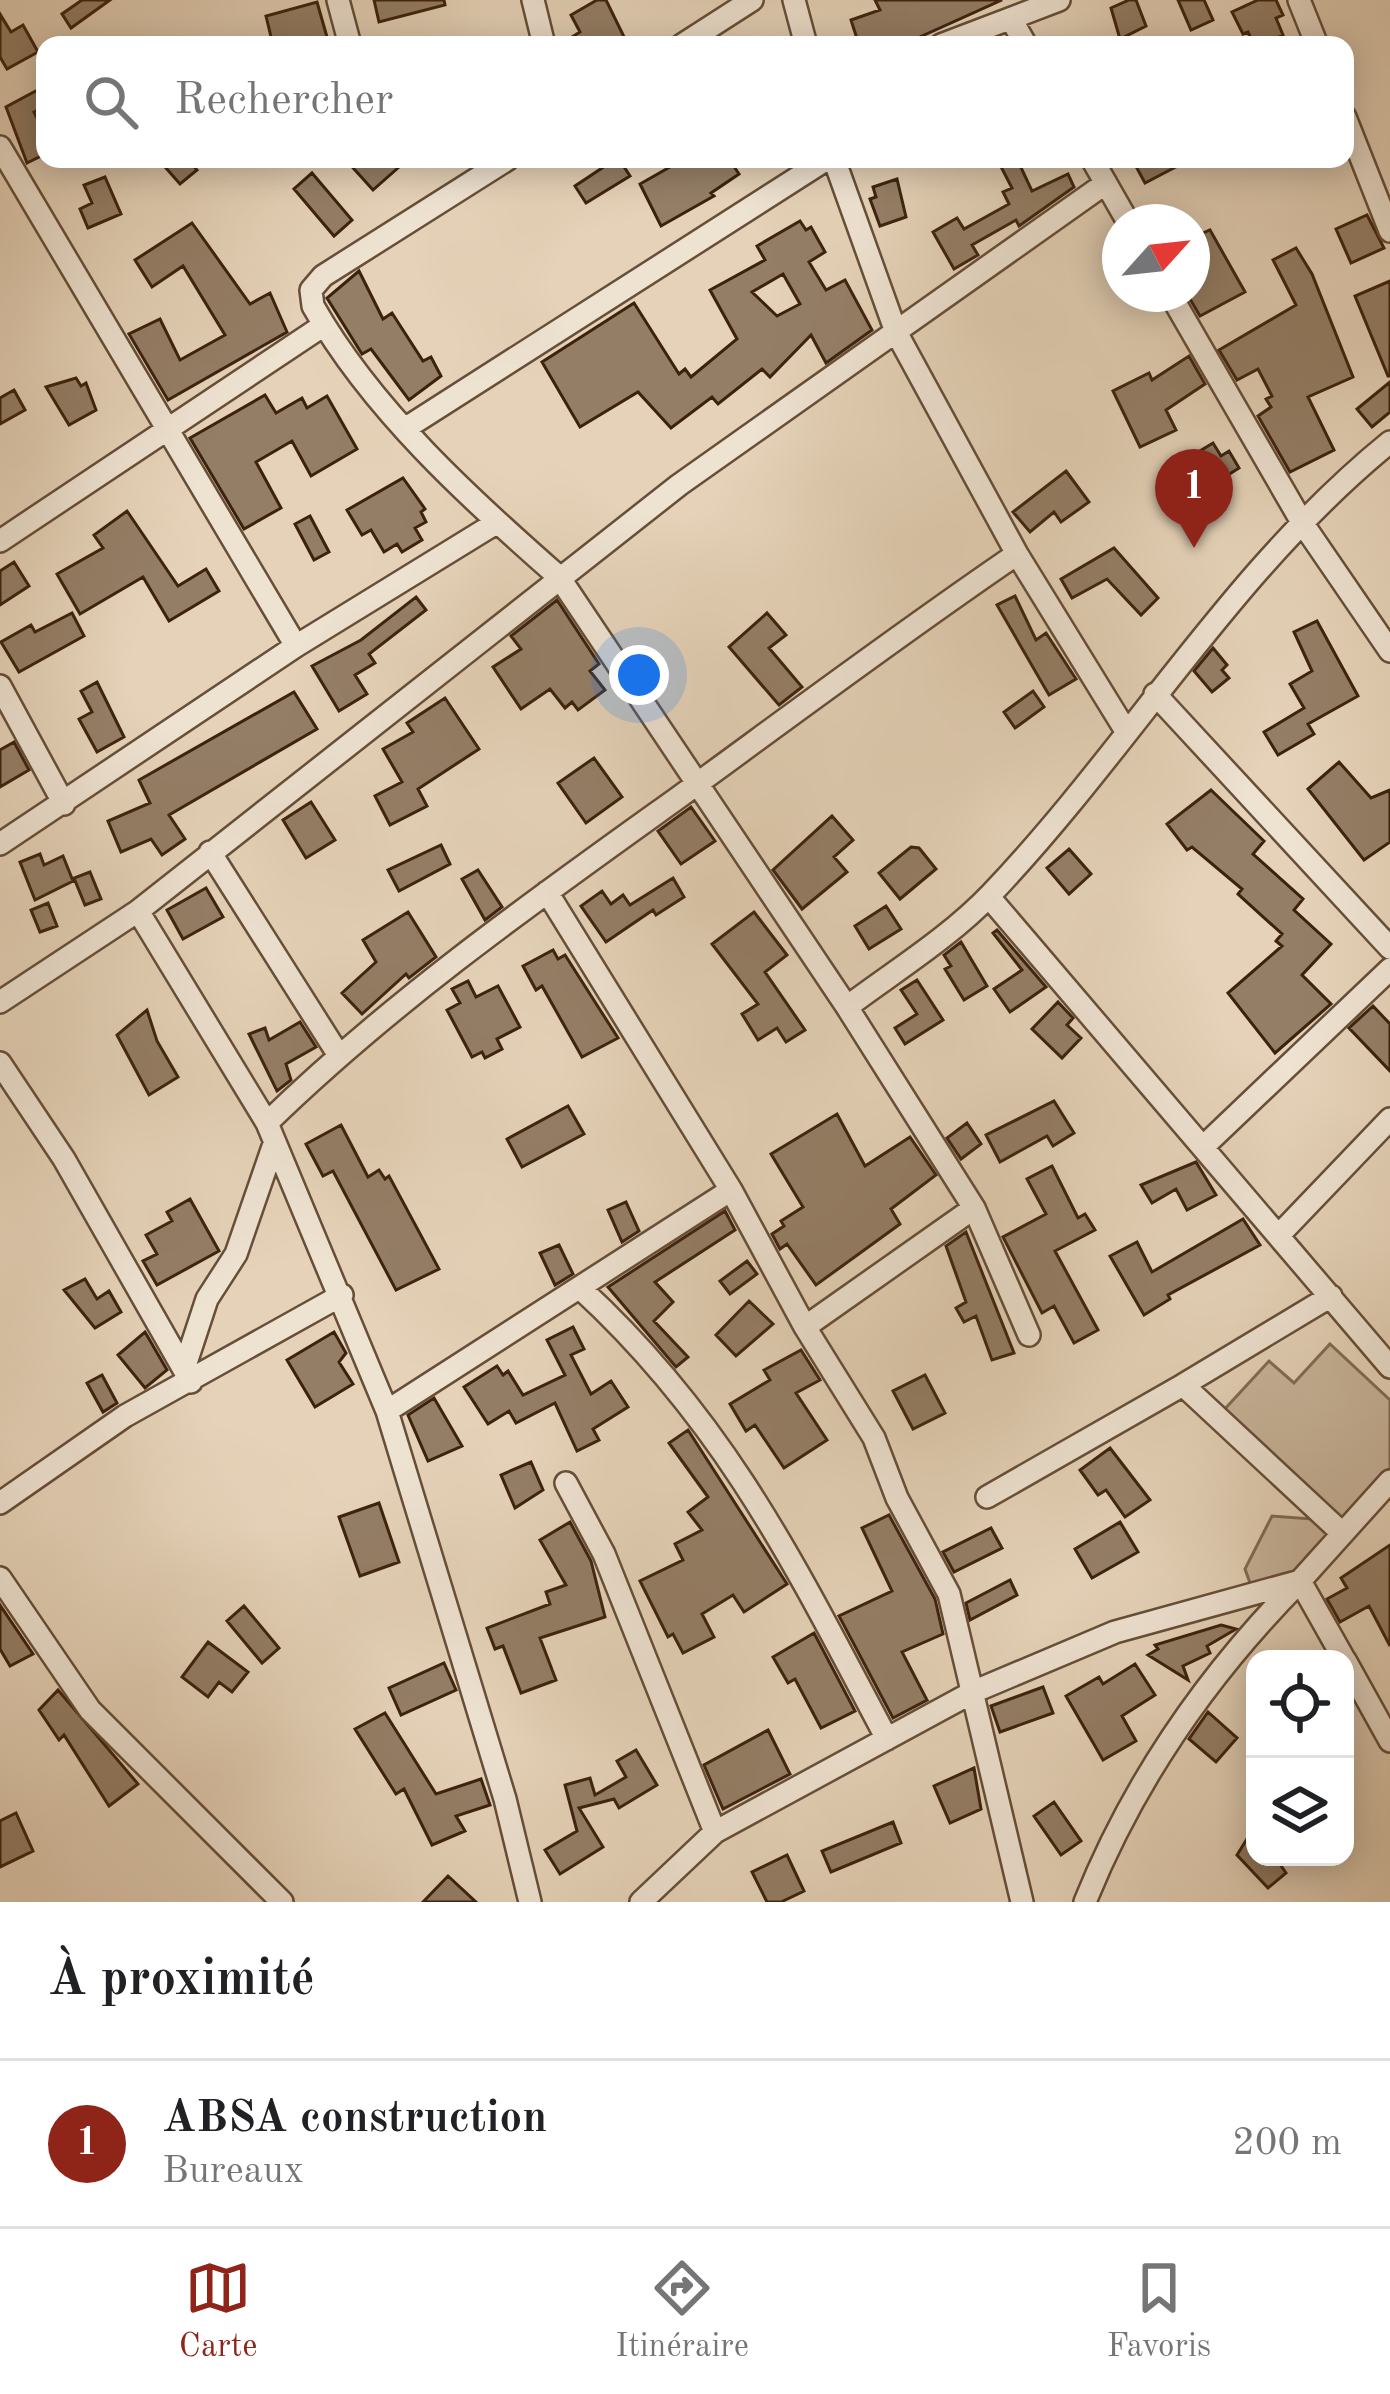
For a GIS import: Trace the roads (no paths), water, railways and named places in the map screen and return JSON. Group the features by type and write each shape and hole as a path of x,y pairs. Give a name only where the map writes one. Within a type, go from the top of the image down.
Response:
{"street":[{"path":"338,0 348,36"},
{"path":"533,0 542,36"},
{"path":"696,36 752,0"},
{"path":"794,0 804,36"},
{"path":"965,36 1059,0"},
{"path":"1299,0 1313,36"},
{"path":"1011,19 1021,36"},
{"path":"1354,140 1390,232"},
{"path":"0,147 296,646"},
{"path":"494,168 323,276 311,290 324,326 406,428 496,523 559,577 847,1006 974,1208 1029,1335"},
{"path":"406,428 817,168"},
{"path":"834,168 896,332 1017,554 1126,731"},
{"path":"1097,168 1118,204"},
{"path":"0,1002 138,911 559,577 1106,183"},
{"path":"1180,312 1303,524 1390,651"},
{"path":"0,541 324,326"},
{"path":"847,1006 989,897 1212,621 1303,524 1390,442"},
{"path":"0,844 296,646 496,523"},
{"path":"188,1375 207,1299 236,1254 270,1134 338,1054 547,892 900,632 1017,554"},
{"path":"0,686 64,804"},
{"path":"1155,694 1390,948"},
{"path":"210,853 338,1054"},
{"path":"547,892 731,1190 805,1327 874,1438 897,1498 949,1594 1022,1902"},
{"path":"989,897 1390,1367"},
{"path":"138,911 270,1134 342,1295 387,1411 505,1799 530,1902"},
{"path":"1203,1147 1390,970"},
{"path":"0,1063 64,1159 188,1375"},
{"path":"1279,1234 1390,1119"},
{"path":"387,1411 731,1190"},
{"path":"805,1327 974,1208"},
{"path":"580,1288 699,1414 735,1463 887,1738"},
{"path":"0,1503 188,1375 342,1295"},
{"path":"987,1497 1330,1296"},
{"path":"1183,1385 1342,1533"},
{"path":"1085,1902 1144,1776 1235,1646 1390,1481"},
{"path":"566,1483 604,1554 715,1832"},
{"path":"0,1578 90,1710 282,1902"},
{"path":"641,1902 715,1832 973,1692 1115,1632 1300,1580"},
{"path":"1300,1580 1340,1650"},
{"path":"1354,1675 1390,1741"}],"place":[{"name":"ABSA construction","path":"1194,548"}]}
